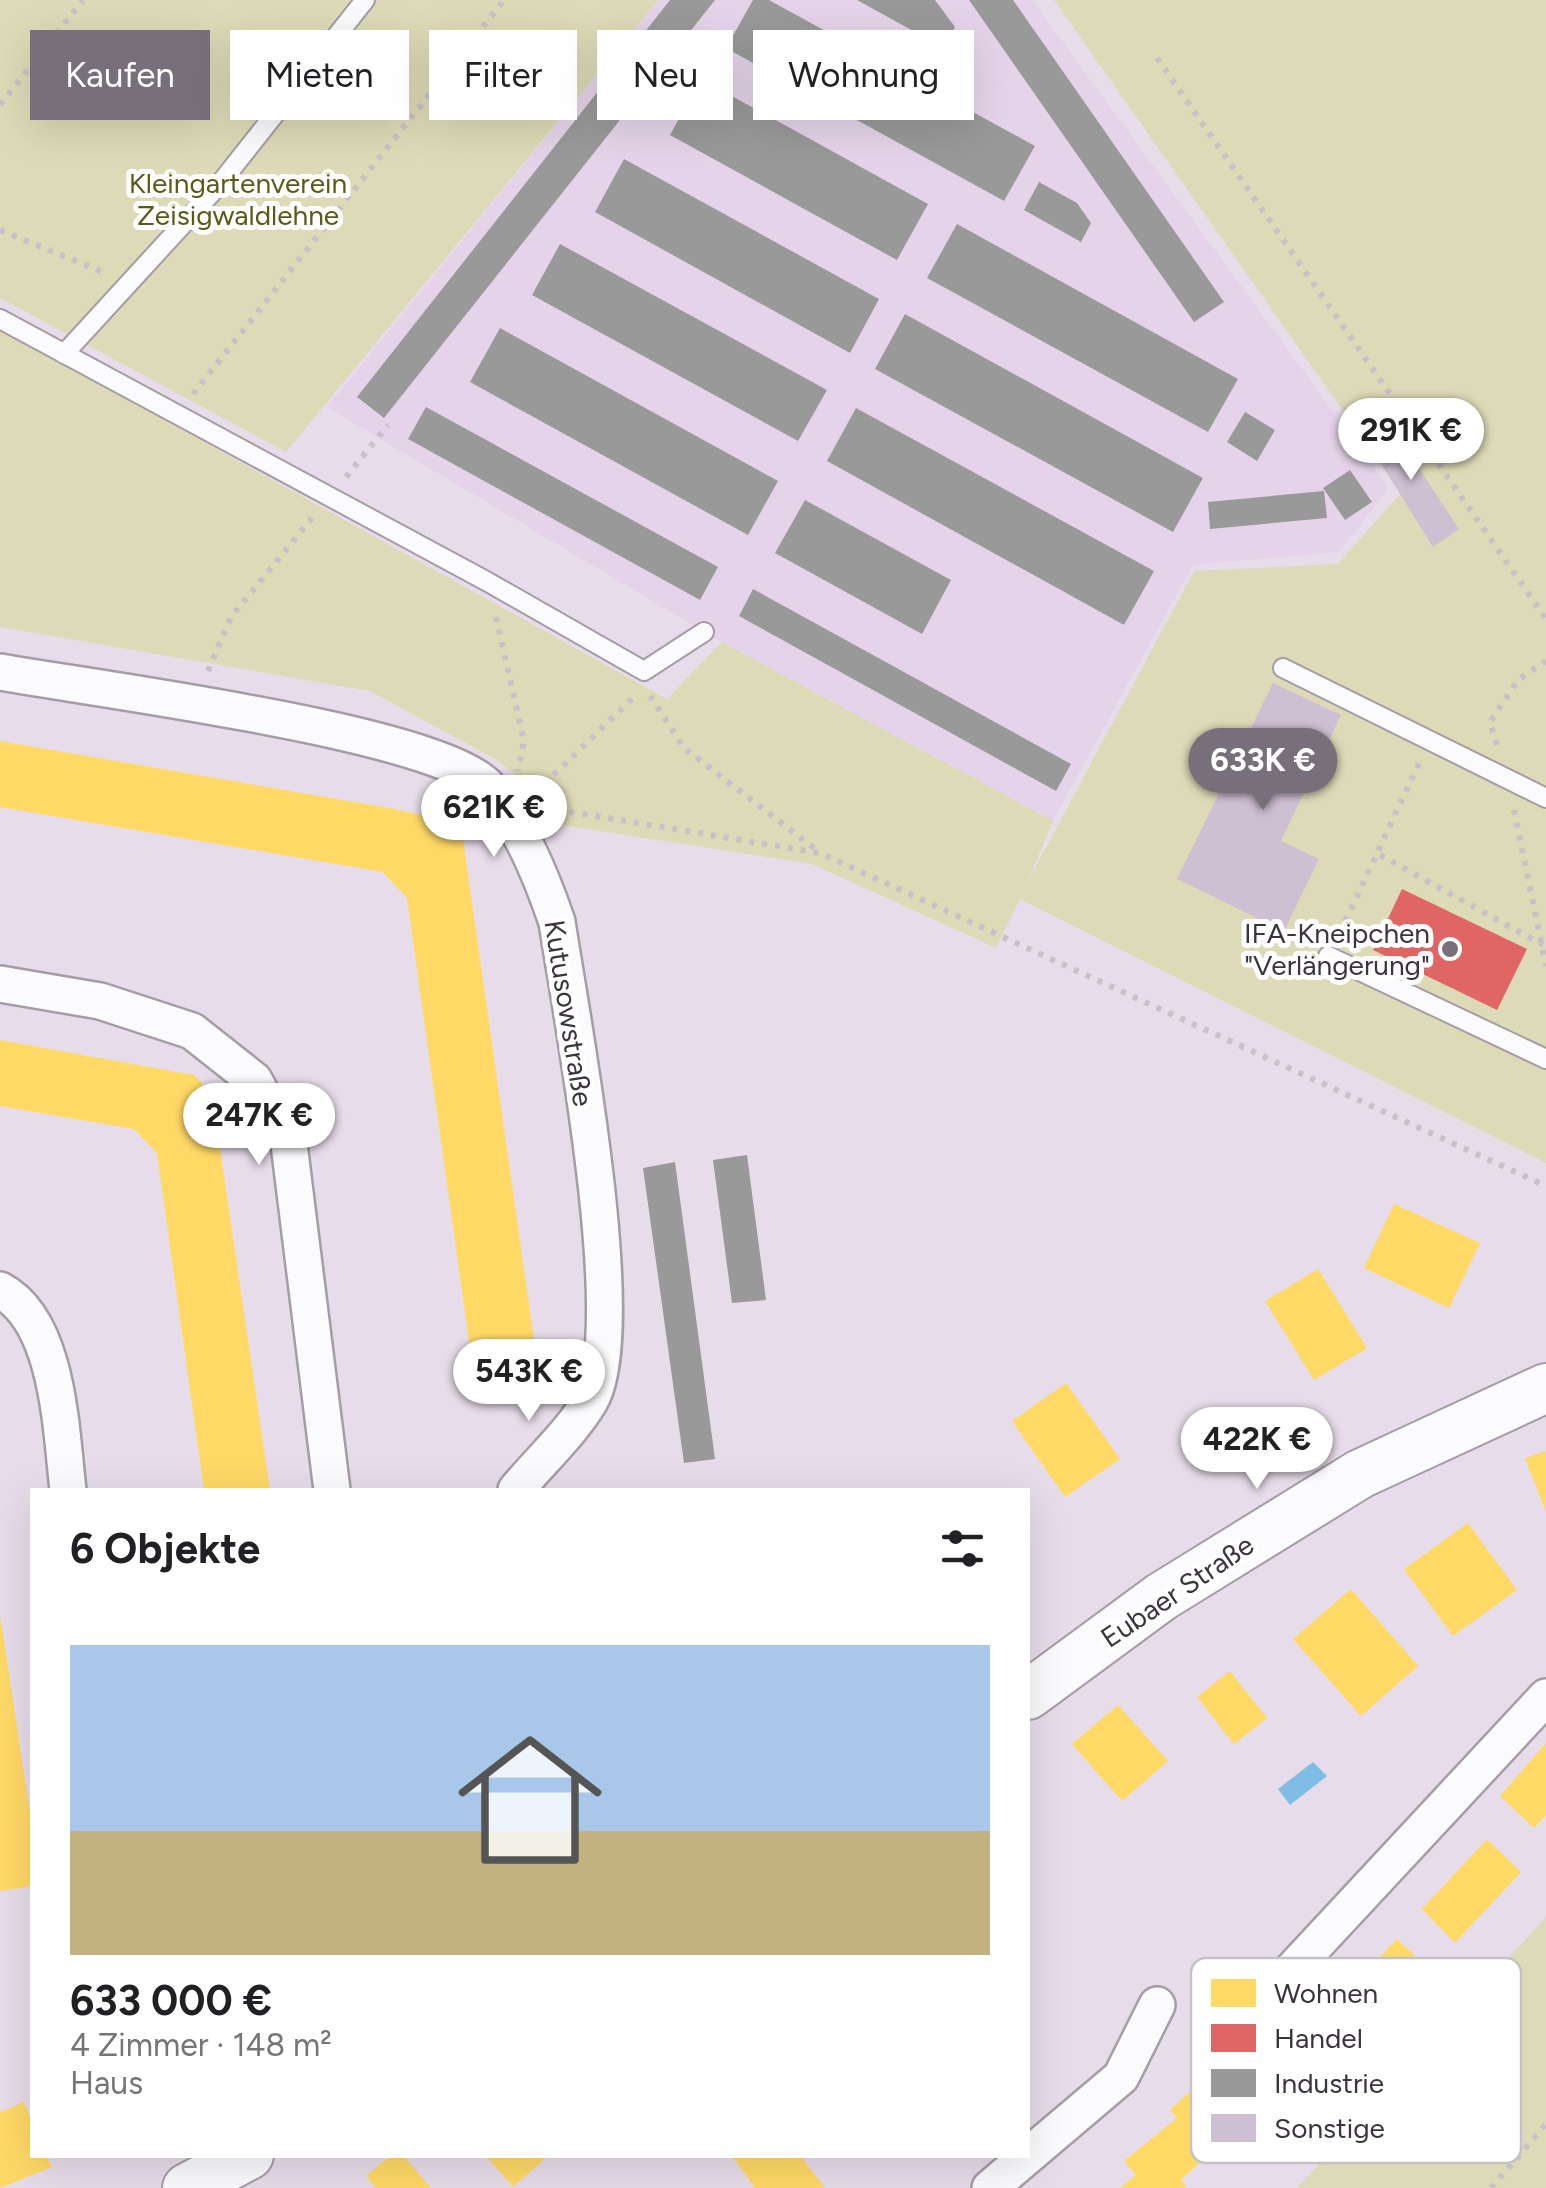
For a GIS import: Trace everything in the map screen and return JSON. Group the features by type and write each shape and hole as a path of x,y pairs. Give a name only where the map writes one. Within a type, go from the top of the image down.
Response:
{"street":[{"name":"Kutusowstraße","path":"0,672 337,730 446,763 486,784 509,818 546,889 557,922 592,1160 605,1318 602,1359 591,1400 518,1488"},
{"path":"0,984 100,1001 192,1031 254,1080 289,1144 332,1488"},
{"path":"0,1290 14,1297 32,1321 49,1361 68,1488"},
{"name":"Eubaer Straße","path":"1030,1694 1161,1596 1360,1474 1546,1388"},
{"path":"1303,1958 1546,1696"},
{"path":"1030,2154 1121,2077 1156,2006"},
{"path":"187,2188 243,2158"},
{"path":"990,2188 1025,2158"}],"lane":[{"path":"64,354 218,186 365,0"},
{"path":"0,320 488,582 644,671 704,632"},
{"path":"1283,668 1546,798"},
{"path":"1328,956 1546,1059"}],"path":[{"path":"0,106 84,0"},
{"path":"177,414 504,0"},
{"path":"1156,58 1546,619"},
{"path":"0,230 128,283"},
{"path":"202,707 208,666 231,617 388,425"},
{"path":"488,582 524,741 509,818"},
{"path":"509,818 644,687 684,748 820,853 1546,1186"},
{"path":"1328,956 1380,855 1429,740"},
{"path":"509,818 558,810 820,853"},
{"path":"1380,855 1544,946"},
{"path":"1521,2153 1546,2124"},
{"path":"1490,2188 1512,2163"}],"shaded area":[{"path":"658,0 1032,0 1389,488 1339,552 1193,565 1053,821 704,632 327,407 560,120 577,120 577,100 597,75 597,120 733,120 733,30 634,30"}],"green space":[{"name":"Kleingartenverein Zeisigwaldlehne","path":"0,0 658,0 633,30 597,30 597,74 577,98 577,30 429,30 429,120 559,120 286,452 0,298"},
{"path":"1054,0 1546,0 1546,1163 1020,899 996,948 812,864 561,825 542,795 495,759 370,691 0,627 0,329 667,699 722,642 1053,821 1027,883 1194,571 1338,564 1401,493"},
{"path":"1546,1917 1546,2188 1297,2188 1320,2163 1521,2163 1521,1958 1508,1958"}],"water":[{"path":"1313,1762 1327,1776 1290,1805 1278,1789"}],"building: Wohnen":[{"path":"0,741 395,809 443,820 463,839 539,1375 475,1384 407,898 383,872 0,807"},
{"path":"0,1040 194,1075 212,1094 270,1488 204,1488 157,1153 134,1129 0,1106"},
{"path":"1394,1204 1480,1243 1449,1308 1364,1268"},
{"path":"1318,1269 1367,1348 1314,1380 1265,1301"},
{"path":"1066,1383 1120,1459 1065,1497 1012,1421"},
{"path":"1546,1451 1546,1512 1525,1458"},
{"path":"1468,1523 1517,1590 1453,1636 1404,1569"},
{"path":"1351,1589 1418,1666 1361,1716 1293,1639"},
{"path":"0,1614 30,1813 30,1886 0,1891"},
{"path":"1230,1671 1267,1718 1234,1744 1197,1697"},
{"path":"1118,1705 1168,1761 1122,1801 1072,1744"},
{"path":"1546,1743 1546,1815 1534,1828 1500,1796"},
{"path":"1487,1839 1521,1872 1455,1943 1422,1909"},
{"path":"1397,1939 1417,1958 1379,1958"},
{"path":"1191,2090 1191,2163 1199,2163 1181,2180 1187,2188 1120,2188 1136,2175 1124,2161 1177,2118 1170,2110"},
{"path":"24,2102 30,2117 30,2158 48,2158 52,2167 0,2188 0,2112"},
{"path":"387,2158 406,2158 431,2188 376,2188 366,2176"},
{"path":"488,2158 546,2158 513,2187"},
{"path":"733,2158 802,2158 825,2188 755,2188"}],"building: Handel":[{"name":"IFA-Kneipchen \"Verlängerung\"","path":"1402,889 1527,949 1497,1010 1373,950"}],"building: Industrie":[{"path":"670,0 715,0 691,30 646,30"},
{"path":"753,0 769,0 824,30 753,30 753,63 733,52 733,36"},
{"path":"857,0 935,0 955,27 911,30"},
{"path":"969,0 1013,0 1224,302 1194,322"},
{"path":"597,93 597,120 620,120 384,418 357,397"},
{"path":"733,97 753,108 753,120 775,120 928,204 897,260 670,135 678,120 733,120"},
{"path":"974,113 1035,146 1004,201 857,120 974,120"},
{"path":"624,159 879,299 850,353 595,212"},
{"path":"1039,182 1077,203 1091,223 1081,242 1024,210"},
{"path":"957,224 1238,379 1208,432 927,278"},
{"path":"560,244 827,390 798,441 532,295"},
{"path":"905,314 1203,478 1173,532 875,369"},
{"path":"500,328 778,481 748,535 470,382"},
{"path":"426,407 718,567 700,600 408,439"},
{"path":"856,408 1154,571 1124,625 827,461"},
{"path":"1245,412 1275,430 1257,461 1227,442"},
{"path":"1350,470 1372,502 1345,520 1323,488"},
{"path":"1324,491 1327,518 1210,529 1208,502"},
{"path":"805,500 951,580 922,634 775,553"},
{"path":"753,589 1071,764 1056,791 739,616"},
{"path":"747,1155 766,1300 732,1303 713,1160"},
{"path":"675,1162 715,1459 684,1463 643,1168"}],"building: Sonstige":[{"path":"1386,419 1459,529 1433,547 1362,433"},
{"path":"1273,683 1341,715 1281,841 1319,859 1284,931 1177,879"}],"place":[{"name":"IFA-Kneipchen \"Verlängerung\"","path":"1450,949"}]}
